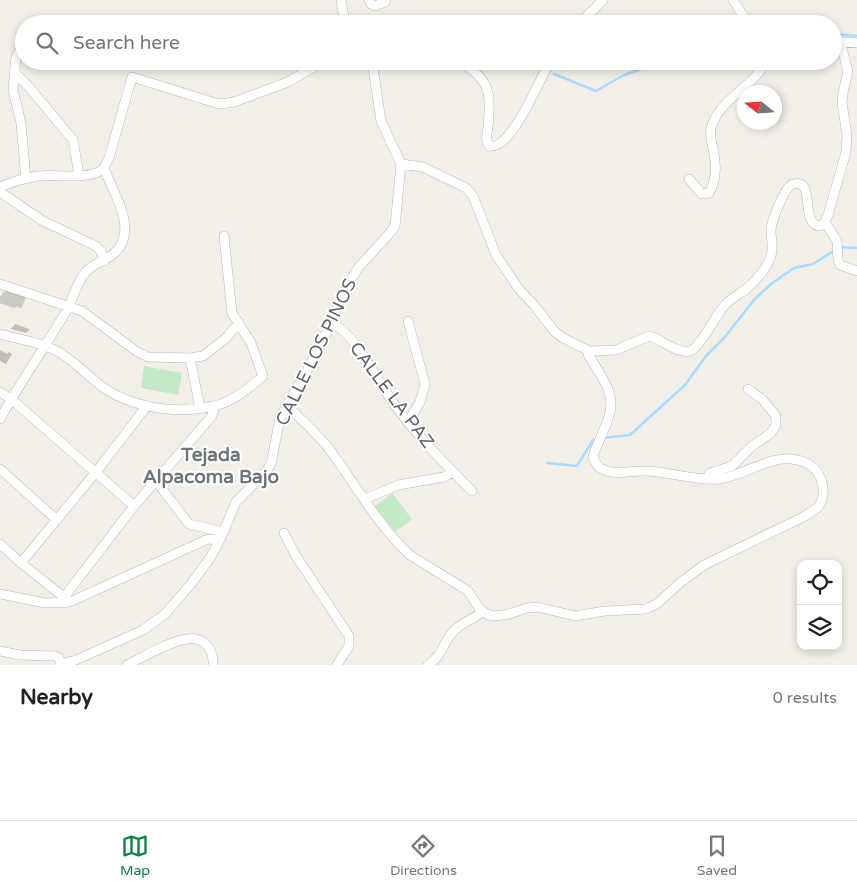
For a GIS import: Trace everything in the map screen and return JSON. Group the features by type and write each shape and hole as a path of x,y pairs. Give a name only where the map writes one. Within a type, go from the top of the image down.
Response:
{"street":[{"path":"341,0 344,15"},
{"path":"369,0 375,6 386,0"},
{"path":"588,15 602,0"},
{"path":"736,2 743,15"},
{"path":"842,42 857,43"},
{"path":"373,70 381,121 401,164 423,168 466,188 473,196 496,254 518,288 554,331 572,344 589,351 616,350 648,336 661,340 683,352 695,350 725,305 746,289 770,260 772,224 787,189 795,184 802,186 807,194 810,220 816,226 820,226 825,222 846,152 847,135 842,103 848,71 842,55"},
{"path":"15,70 13,90 21,123 26,179"},
{"path":"0,187 38,176 89,175 100,172 108,158 132,77 218,104 234,102 288,82 309,70"},
{"path":"472,70 481,77 486,85 489,113 487,140 489,146 498,146 515,126 531,101 545,70"},
{"path":"689,179 702,194 709,193 716,165 710,131 712,124 721,108 752,80 759,70"},
{"path":"15,73 73,140 79,175"},
{"name":"CALLE LOS PINOS","path":"61,665 142,630 160,618 191,584 210,558 222,536 236,502 264,474 270,464 280,418 319,349 347,286 358,268 395,226 401,164"},
{"path":"0,419 70,306 84,274 89,268 104,261 117,251 122,243 125,229 122,210 104,168"},
{"path":"0,192 43,222 96,246 104,261"},
{"path":"825,222 837,241 840,265 857,271"},
{"path":"0,334 57,350 106,390 146,407 200,408 215,406 230,400 263,376 251,343 232,313 224,236"},
{"path":"0,284 82,311 136,351 148,357 190,358 203,356 215,348 239,323"},
{"path":"408,321 425,384 420,402 408,422"},
{"name":"CALLE LA PAZ","path":"331,322 349,337 368,363 389,398 408,422 472,491"},
{"path":"288,405 328,449 365,499 383,528 402,548 468,591 482,612 488,615 509,614 527,608 538,607 574,616 605,611 646,609 658,604 681,582 704,565 803,517 818,507 824,496 819,476 810,465 793,459 786,459 718,479 647,471 610,472 601,469 593,457 610,416 612,402 608,389 588,354 589,351"},
{"path":"190,358 200,408"},
{"path":"707,478 710,473 732,466 751,447 771,433 776,425 776,416 762,399 748,389"},
{"path":"0,392 11,399 134,506"},
{"path":"64,600 68,592 134,506 212,416 215,406"},
{"path":"21,563 58,520 146,407"},
{"path":"0,469 58,520"},
{"path":"365,499 398,485 444,477 453,472"},
{"path":"156,481 189,524 222,536"},
{"path":"284,532 296,556 349,636 347,652 337,665"},
{"path":"0,594 45,603 81,599 208,539 222,536"},
{"path":"0,544 64,600"},
{"path":"428,665 436,660 442,652 452,632 482,612"},
{"path":"127,665 179,641 191,639 204,642 209,647 212,652 213,665"},
{"path":"0,651 19,655 54,656 59,658 61,665"}],"green space":[{"path":"144,366 182,373 178,395 141,388"},
{"path":"392,493 412,519 395,532 375,506"}],"building":[{"path":"3,292 25,299 21,308 0,303"}],"waterway":[{"path":"842,35 857,36"},
{"path":"554,74 596,91 624,75 638,70"},
{"path":"840,247 857,248"},
{"path":"603,438 630,435 685,385 706,356 724,338 754,300 771,284 794,268 813,264 835,250"},
{"path":"547,463 577,466 593,440"}],"district":[{"name":"Tejada Alpacoma Bajo","path":"211,465"}]}
